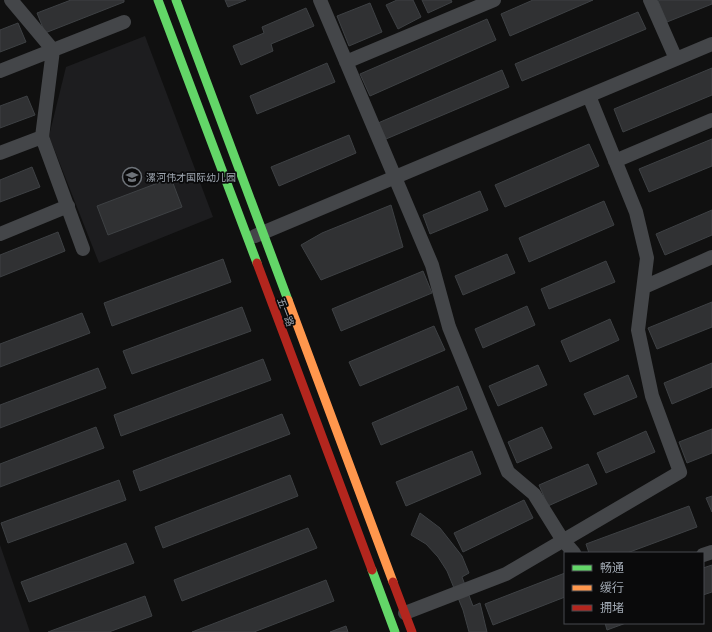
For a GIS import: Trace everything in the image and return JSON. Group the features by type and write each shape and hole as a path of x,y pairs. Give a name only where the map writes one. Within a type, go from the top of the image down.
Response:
{"street":[{"path":"0,2 6,0"},
{"path":"11,0 53,50 42,137 84,249"},
{"name":"五一路","path":"158,0 246,240 395,632"},
{"name":"五一路","path":"176,0 412,632"},
{"path":"320,0 432,265 449,327 508,472 534,494 563,540 573,552"},
{"path":"346,62 494,0"},
{"path":"650,0 676,59"},
{"path":"0,71 124,22"},
{"path":"246,240 712,44"},
{"path":"405,613 506,574 680,472 652,396 638,330 647,258 636,212 589,96"},
{"path":"616,161 712,120"},
{"path":"0,153 42,137"},
{"path":"0,234 68,206"},
{"path":"644,287 712,257"}],"shaded area":[{"name":"漯河伟才国际幼儿园","path":"145,36 213,217 99,263 49,136 66,67"},
{"path":"0,545 30,632 0,632"}],"building":[{"path":"71,0 124,0 124,2 45,33 37,13"},
{"path":"225,0 246,0 228,7"},
{"path":"397,0 413,0 421,17 398,29 386,5"},
{"path":"422,0 451,0 452,2 428,13"},
{"path":"533,0 593,0 510,36 501,14"},
{"path":"712,0 712,4 667,22 658,1"},
{"path":"370,3 382,32 349,46 337,16"},
{"path":"306,8 314,26 271,44 273,51 241,65 233,46 264,33 262,27"},
{"path":"638,12 646,29 522,81 515,64"},
{"path":"487,19 496,40 370,96 360,74"},
{"path":"18,23 26,42 0,52 0,30"},
{"path":"327,63 335,82 257,114 250,96"},
{"path":"712,68 712,95 623,132 614,109"},
{"path":"502,70 509,87 386,139 378,123"},
{"path":"27,96 35,115 0,128 0,106"},
{"path":"349,135 356,153 279,186 271,167"},
{"path":"712,139 712,166 649,192 639,169"},
{"path":"589,144 599,166 505,207 495,185"},
{"path":"32,167 40,187 0,202 0,180"},
{"path":"171,178 182,207 108,235 97,206"},
{"path":"480,191 488,210 430,234 423,215"},
{"path":"604,201 614,225 529,262 519,238"},
{"path":"391,205 403,247 321,280 301,245 322,233"},
{"path":"712,210 712,235 665,255 656,234"},
{"path":"58,232 65,251 0,277 0,255"},
{"path":"507,254 515,273 463,295 455,276"},
{"path":"223,259 231,282 112,326 104,303"},
{"path":"606,261 615,282 549,309 541,289"},
{"path":"423,271 432,293 341,331 332,309"},
{"path":"712,302 712,327 657,349 648,328"},
{"path":"527,306 535,325 483,348 475,329"},
{"path":"242,307 251,331 132,374 123,351"},
{"path":"82,313 90,333 0,367 0,344"},
{"path":"610,319 619,340 570,362 561,341"},
{"path":"434,326 445,350 360,386 349,362"},
{"path":"263,359 271,380 121,436 114,415"},
{"path":"712,363 712,387 672,404 664,383"},
{"path":"538,365 547,385 498,406 489,386"},
{"path":"98,368 106,388 0,428 0,405"},
{"path":"628,375 637,397 594,415 584,394"},
{"path":"458,386 467,409 381,445 372,423"},
{"path":"282,414 290,434 140,491 133,471"},
{"path":"96,427 104,448 0,487 0,464"},
{"path":"542,427 552,448 517,463 508,442"},
{"path":"712,429 712,453 687,463 679,442"},
{"path":"646,431 655,452 606,473 597,453"},
{"path":"472,451 481,474 406,506 396,482"},
{"path":"588,464 597,484 548,506 539,485"},
{"path":"290,475 298,496 163,548 155,527"},
{"path":"119,480 126,500 8,543 1,523"},
{"path":"712,496 712,512 706,498"},
{"path":"524,500 533,518 463,552 454,533"},
{"path":"689,506 697,527 630,552 589,552 586,544"},
{"path":"420,513 440,528 462,556 469,573 462,577 473,606 480,603 487,632 469,632 463,610 447,571 438,557 426,544 411,535"},
{"path":"308,528 317,548 182,601 174,580"},
{"path":"126,543 134,563 29,602 21,582"},
{"path":"712,565 712,592 704,595 704,568"},
{"path":"564,573 564,597 493,625 485,604"},
{"path":"326,580 334,601 254,632 192,632"},
{"path":"145,596 152,616 109,632 48,632"},
{"path":"605,624 623,624 607,630"},
{"path":"346,626 348,632 330,632"}],"traffic: fast":[{"path":"158,0 257,263"},
{"path":"176,0 288,300"},
{"path":"372,570 395,632"}],"traffic: slow":[{"path":"288,300 393,582"}],"traffic: jam":[{"path":"257,263 372,570"},
{"path":"393,582 412,632"}],"place":[{"name":"漯河伟才国际幼儿园","path":"132,177"}]}
